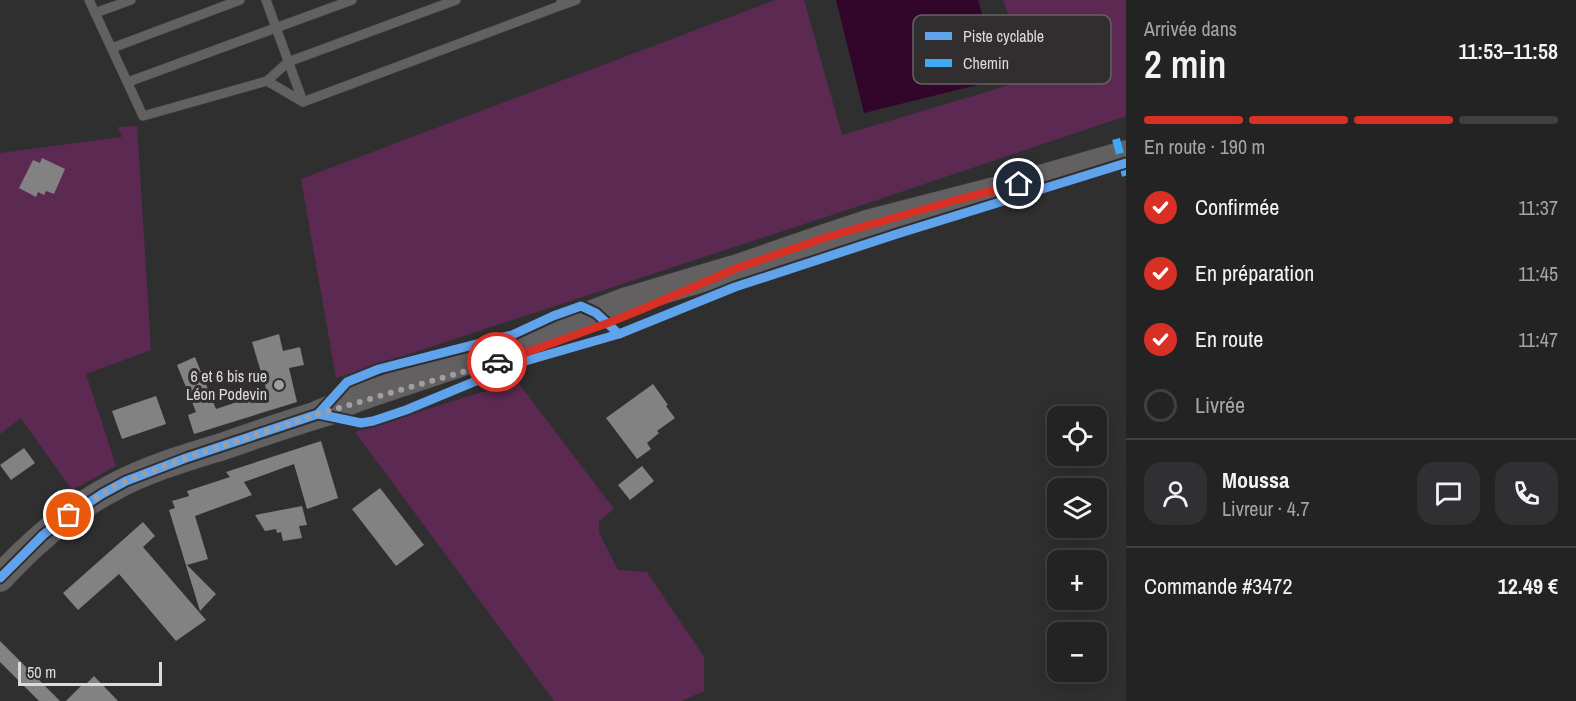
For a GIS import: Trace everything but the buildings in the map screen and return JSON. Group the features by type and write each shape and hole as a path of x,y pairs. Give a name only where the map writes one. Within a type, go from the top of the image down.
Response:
{"main road":[{"path":"0,578 61,521 112,488 146,472 470,360 623,302 737,268 1126,135"},
{"path":"869,223 1126,154"}],"lane":[{"path":"89,0 144,116 267,81 288,62 456,0"},
{"path":"95,13 130,0"},
{"path":"111,48 240,0"},
{"path":"266,0 303,102"},
{"path":"128,82 352,0"},
{"path":"303,102 562,3 576,0"},
{"path":"267,81 303,102"}],"shaded area":[{"path":"775,0 804,0 842,135 1013,84 1111,84 1111,15 1009,15 1003,0 1126,0 1126,116 336,378 301,179"},
{"path":"836,0 978,0 983,15 913,15 913,84 982,84 864,113"},
{"path":"137,126 151,350 86,374 116,466 72,490 21,418 0,434 0,153 122,137 118,127"},
{"path":"517,381 614,509 599,521 599,533 618,570 647,572 704,657 704,691 682,701 554,701 355,432"}],"marked path":[{"path":"1116,139 1126,176"}],"cycle path":[{"path":"318,414 361,423 373,421 406,410 522,362 619,334 735,287 1126,163"},
{"path":"0,578 43,535 102,494 126,481 186,458 318,414 347,382 379,369 512,335 581,306 596,313 619,334"}],"way so far":[{"path":"69,515 112,488 146,472 318,414 497,362"}],"place":[{"name":"6 et 6 bis rue Léon Podevin","path":"279,385"}],"route":[{"path":"497,362 608,323 737,268 827,237 869,223 1019,184"}]}
